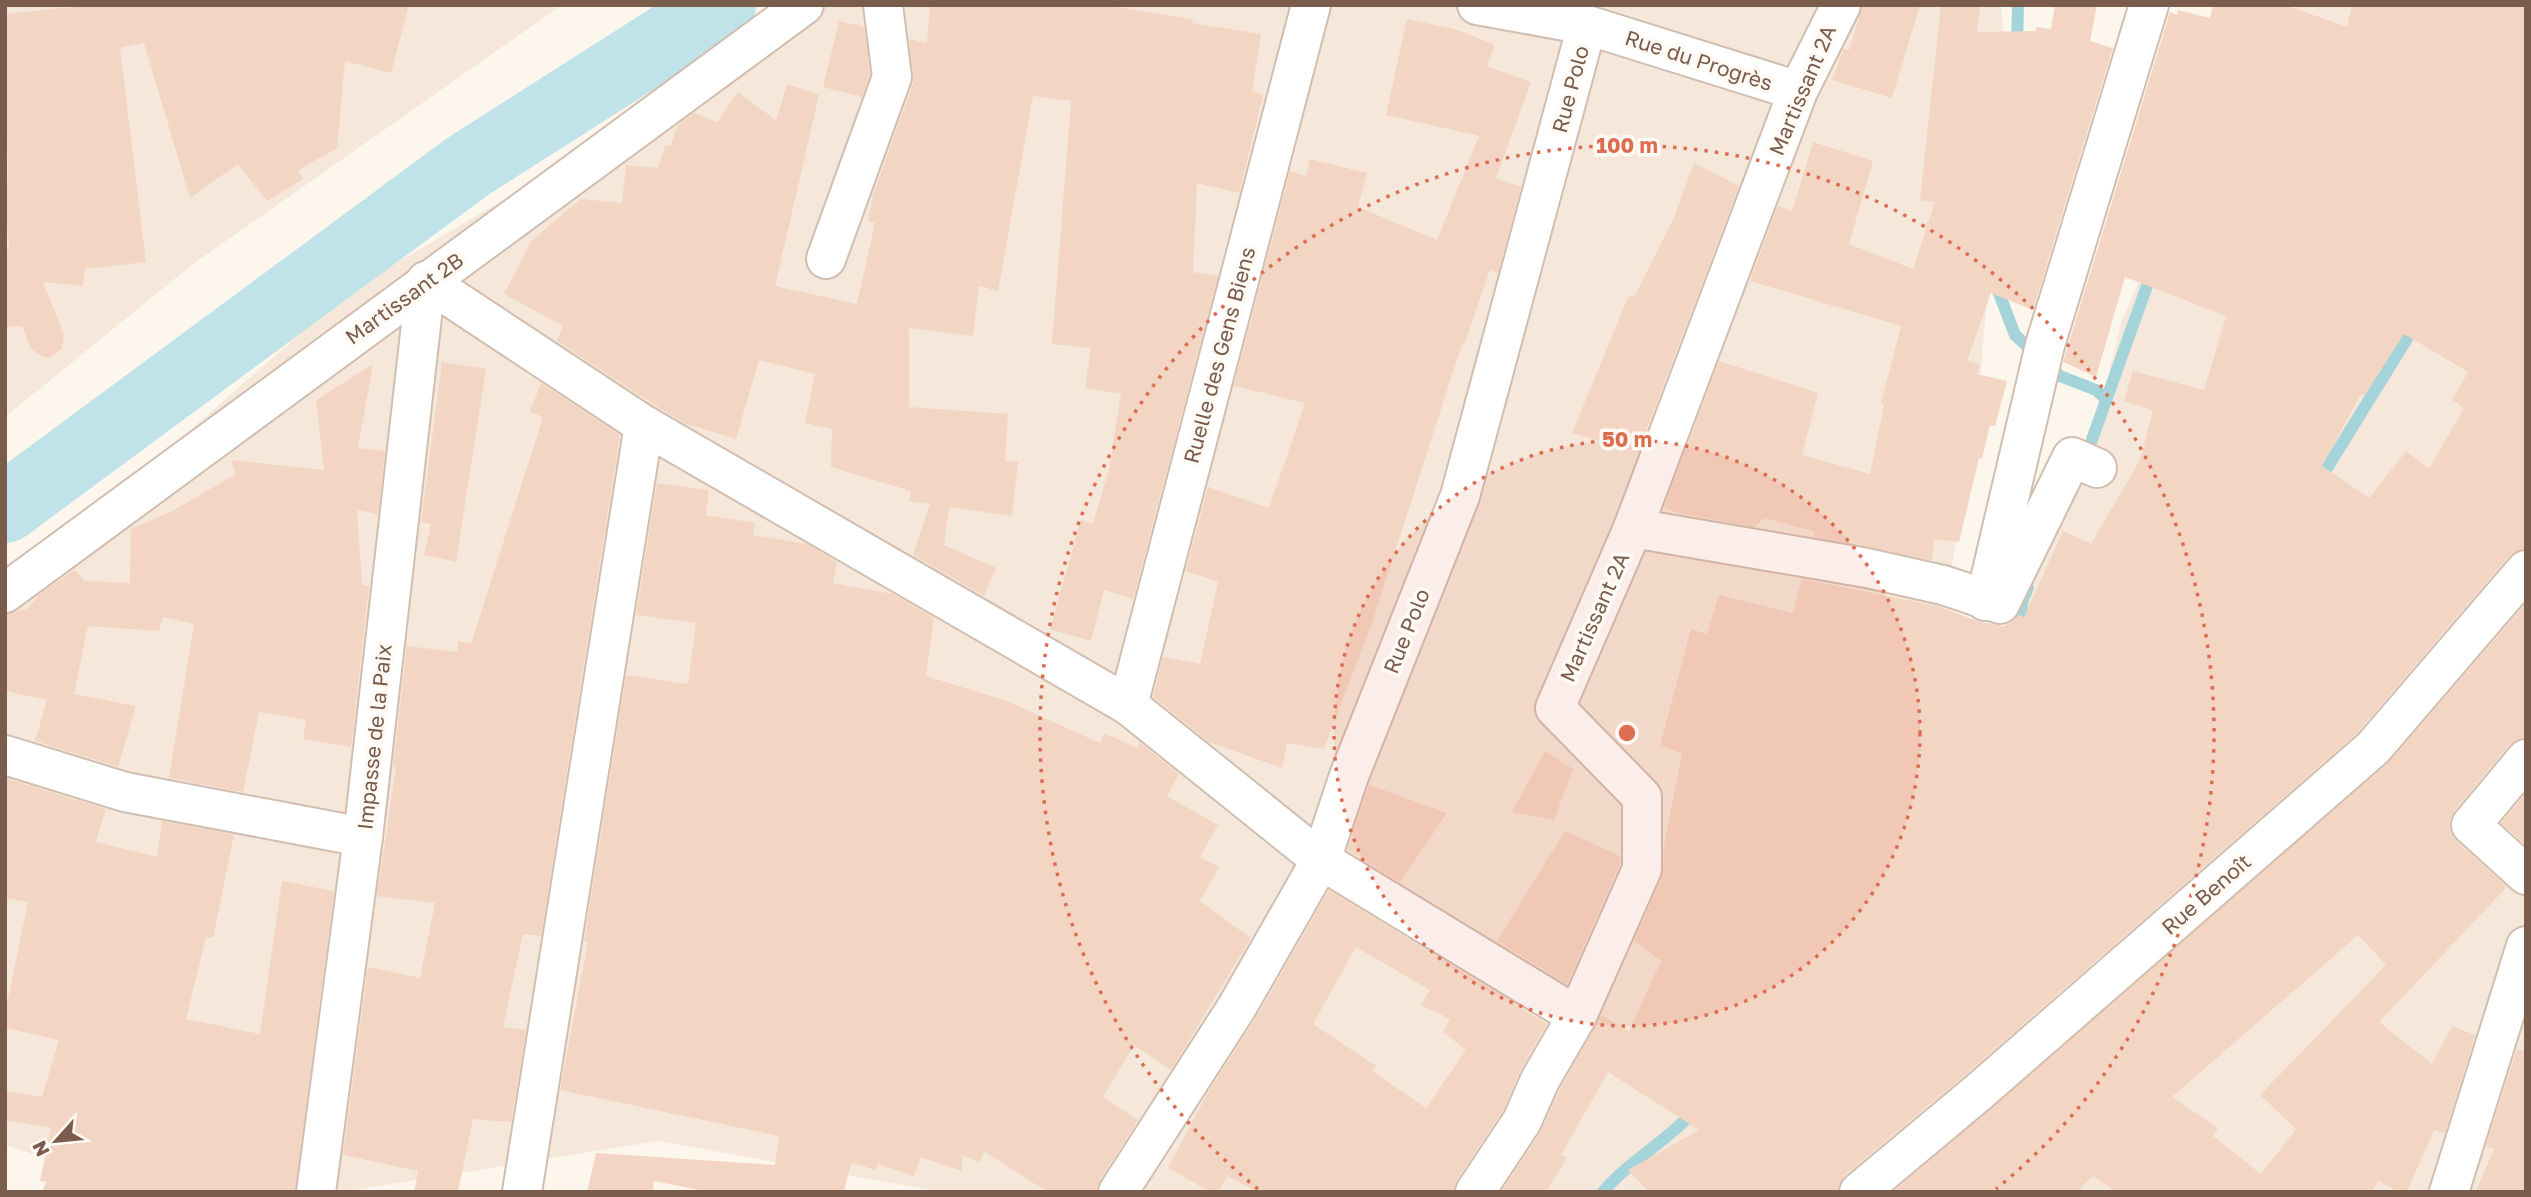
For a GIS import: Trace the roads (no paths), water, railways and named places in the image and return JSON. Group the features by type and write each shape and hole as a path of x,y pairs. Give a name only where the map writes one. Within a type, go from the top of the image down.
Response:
{"street":[{"name":"Martissant 2B","path":"5,593 804,5"},
{"path":"826,259 892,78 883,5"},
{"name":"Ruelle des Gens Biens","path":"1128,705 1311,5"},
{"name":"Rue du Progrès","path":"1477,5 1587,25 1798,92"},
{"name":"Martissant 2A","path":"1475,1192 1522,1121 1540,1080 1577,1016 1642,869 1642,797 1555,708 1633,528 1798,92 1840,5"},
{"path":"1985,601 2045,345 2149,5"},
{"name":"Rue Polo","path":"1118,1192 1237,1007 1321,860 1349,776 1460,496 1587,25"},
{"path":"426,281 644,425 1128,705 1321,860 1577,1016"},
{"name":"Impasse de la Paix","path":"316,1192 363,837 426,281"},
{"path":"522,1192 644,425"},
{"path":"1633,528 1867,568 1943,585 2000,604 2084,463"},
{"name":"Rue Benoît","path":"1859,1192 1981,1090 2373,748 2526,570"},
{"path":"5,755 125,792 363,837"},
{"path":"2526,758 2471,825 2526,875"},
{"path":"2449,1192 2526,946"}],"waterway":[{"path":"5,508 467,167 721,5"},
{"path":"2017,47 2018,5"},
{"path":"2085,459 2152,272"},
{"path":"1999,281 1997,288 2015,335 2060,376 2096,390 2105,398"},
{"path":"2319,481 2416,324"},
{"path":"2021,631 2022,601 2028,588"},
{"path":"1603,1192 1695,1110"}]}
